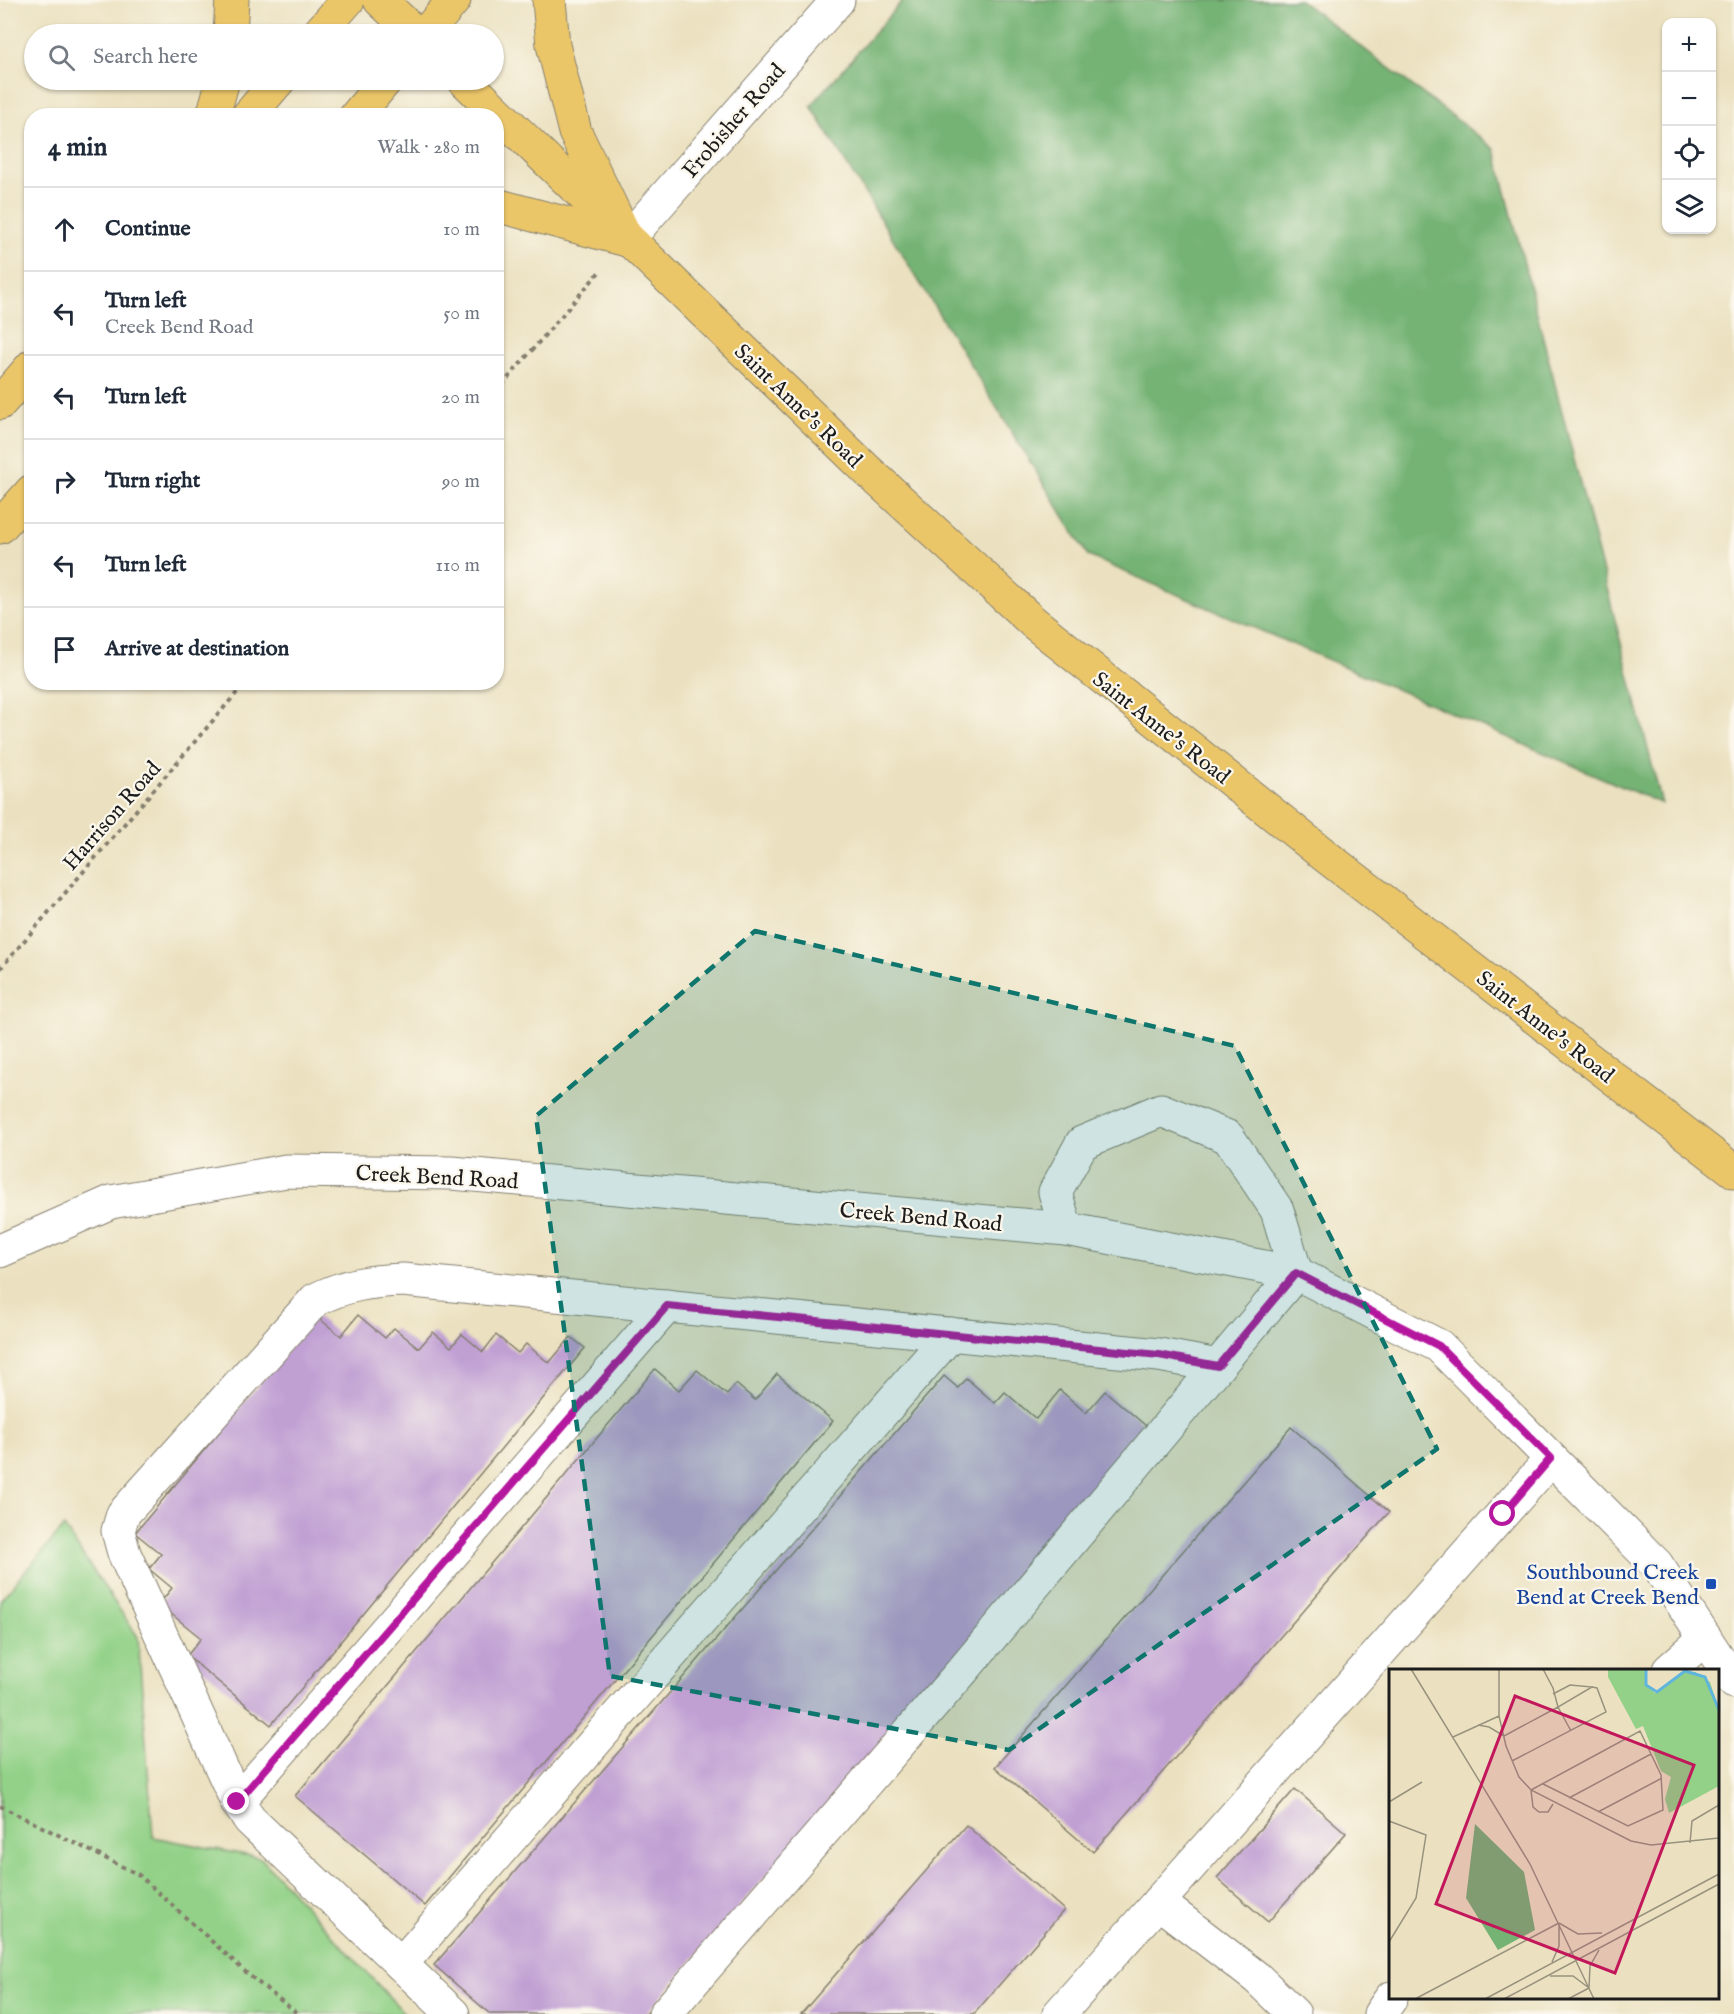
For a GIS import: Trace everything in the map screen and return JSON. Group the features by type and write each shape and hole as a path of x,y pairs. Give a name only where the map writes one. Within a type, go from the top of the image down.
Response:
{"main road":[{"path":"231,24 232,0"},
{"path":"327,24 348,0"},
{"path":"380,0 405,24"},
{"path":"434,24 454,0"},
{"path":"549,0 553,45 575,132 627,240"},
{"path":"215,108 220,90"},
{"path":"255,108 270,90"},
{"path":"363,108 378,90"},
{"name":"Saint Anne's Road","path":"474,90 493,108"},
{"name":"Saint Anne's Road","path":"504,119 868,471 1064,648 1310,843 1734,1171"},
{"path":"504,207 627,240"},
{"path":"0,403 24,375"},
{"path":"0,527 24,500"}],"street":[{"name":"Frobisher Road","path":"627,240 838,0"},
{"path":"665,2014 971,1660 1296,1273 1277,1210 1227,1137 1161,1110 1082,1143 1055,1192 1066,1229"},
{"name":"Creek Bend Road","path":"0,1251 111,1202 286,1171 452,1173 1066,1229 1296,1273 1439,1346 1657,1564 1719,1641 1734,1682"},
{"path":"453,2014 250,1820 237,1802 124,1553 118,1531 123,1514 315,1300 337,1288 362,1282 403,1280 1159,1355 1218,1366"},
{"path":"237,1802 667,1306"},
{"path":"401,1964 951,1334"},
{"path":"1059,2014 1551,1458"},
{"path":"1673,1669 1719,1641"},
{"path":"1158,1902 1257,1978 1294,2014"},
{"path":"1380,2014 1389,1999"}],"path":[{"path":"504,383 627,240"},
{"name":"Harrison Road","path":"0,969 239,690"},
{"path":"0,1806 139,1875 250,1976 298,2014"}],"highlighted area":[{"path":"755,931 1235,1046 1437,1449 1009,1750 610,1676 536,1116"}],"green space":[{"path":"903,0 1300,0 1495,149 1662,804 1088,556 811,106"},
{"path":"64,1527 138,1637 153,1837 261,1858 405,2014 0,2014 0,1600"}],"building":[{"path":"358,1315 385,1338 394,1328 419,1348 433,1332 451,1347 462,1334 483,1352 496,1335 518,1353 526,1344 549,1363 571,1337 585,1348 271,1725 187,1656 201,1638 159,1604 172,1588 149,1569 161,1554 135,1533 316,1316 341,1336"},
{"path":"655,1369 679,1390 697,1370 727,1395 736,1384 755,1400 777,1374 833,1421 425,1906 295,1796"},
{"path":"944,1376 958,1388 966,1378 995,1403 1005,1392 1036,1419 1060,1390 1086,1413 1105,1391 1152,1431 646,2014 490,2014 434,1965"},
{"path":"1291,1427 1389,1512 1093,1852 995,1767"},
{"path":"1295,1789 1346,1833 1268,1922 1217,1878"},
{"path":"966,1825 1064,1910 974,2014 801,2014"}],"place":[{"name":"Southbound Creek Bend at Creek Bend","path":"1711,1584"}],"route":[{"path":"237,1802 667,1306 1159,1355 1218,1366 1296,1273 1439,1346 1551,1458 1503,1514"}]}
